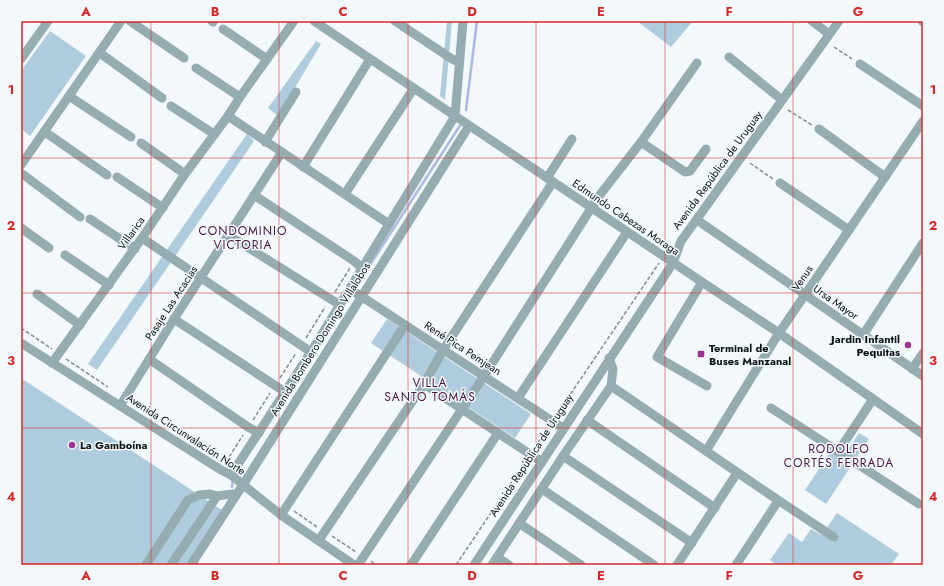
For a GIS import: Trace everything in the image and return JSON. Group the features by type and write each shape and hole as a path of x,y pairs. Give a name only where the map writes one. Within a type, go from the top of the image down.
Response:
{"street":[{"path":"21,165 121,21"},
{"path":"130,21 184,58"},
{"name":"Villarica","path":"52,363 135,249 185,174 228,116 294,21"},
{"name":"Edmundo Cabezas Moraga","path":"314,21 779,333 923,434"},
{"path":"395,21 452,59 460,62"},
{"name":"Avenida Bombero Domingo Villalobos","path":"231,475 311,352 455,116 463,21"},
{"path":"812,21 829,34"},
{"name":"Avenida República de Uruguay","path":"474,565 673,263 681,241 839,21"},
{"path":"21,59 46,22"},
{"path":"222,29 267,59"},
{"path":"100,53 162,98"},
{"path":"729,57 782,100"},
{"path":"303,167 370,59"},
{"path":"358,565 484,376 599,196 641,142 697,63"},
{"path":"860,64 923,106"},
{"path":"196,68 240,97"},
{"path":"344,194 414,88"},
{"path":"265,142 296,92"},
{"path":"69,96 131,137"},
{"path":"171,106 214,134"},
{"path":"228,116 389,224"},
{"name":"Venus","path":"706,451 779,333 923,121"},
{"name":"Avenida Bombero Domingo Villalobos","path":"191,565 469,126"},
{"path":"819,129 885,177"},
{"path":"45,132 107,175"},
{"path":"319,540 424,384 443,350 550,180 572,139"},
{"path":"641,142 685,172 690,171 706,149"},
{"path":"141,143 185,174"},
{"name":"Pasaje Las Acacias","path":"120,406 174,319 282,152"},
{"path":"21,173 80,217"},
{"path":"117,177 163,208"},
{"path":"780,184 849,230"},
{"path":"254,195 354,261 362,268"},
{"path":"90,219 135,249"},
{"name":"Ursa Mayor","path":"697,220 923,376"},
{"path":"21,228 49,248"},
{"path":"518,398 627,232"},
{"path":"228,235 340,305"},
{"path":"142,238 311,352"},
{"path":"863,335 923,243"},
{"path":"65,255 109,285"},
{"path":"702,282 657,357 707,386"},
{"name":"René Pica Pemjean","path":"350,289 563,428"},
{"path":"38,294 80,325"},
{"path":"174,319 285,392"},
{"path":"281,514 405,325"},
{"name":"Avenida Circunvalación Norte","path":"21,343 231,475 281,514 354,565"},
{"path":"912,369 923,353"},
{"path":"509,565 495,561 563,456 611,386 613,369 609,358"},
{"path":"149,359 259,433"},
{"path":"424,384 542,462"},
{"path":"611,386 778,501 834,537"},
{"path":"838,452 872,399"},
{"path":"771,408 919,504"},
{"path":"588,420 715,508"},
{"path":"411,565 498,433"},
{"path":"563,456 692,543"},
{"path":"677,565 737,473"},
{"path":"542,489 654,565"},
{"path":"146,565 188,500 199,495 236,495"},
{"path":"171,565 217,496"},
{"path":"737,565 778,501"},
{"path":"519,523 581,565"}],"path":[{"path":"834,47 860,64"},
{"path":"788,110 819,129"},
{"path":"750,163 780,184"},
{"path":"456,565 664,257"}],"shaded area":[{"path":"447,21 452,21 445,100 440,96"},
{"path":"637,21 693,21 671,47"},
{"path":"50,31 86,56 30,136 21,129 21,71"},
{"path":"316,41 321,44 278,116 268,108"},
{"path":"247,134 254,141 97,370 88,364"},
{"path":"387,319 531,414 515,438 371,343"},
{"name":"La Gamboína","path":"21,378 225,512 190,565 21,565"},
{"path":"859,433 869,439 826,504 805,490 831,451 842,458"},
{"path":"837,513 899,554 891,565 777,565 770,560 789,533 802,542 811,529 822,535"}],"waterway":[{"path":"466,110 477,21"},
{"path":"357,285 461,124"},
{"path":"232,487 233,479"}],"place":[{"name":"Jardin Infantil Pequitas","path":"908,345"},
{"name":"Terminal de Buses Manzanal","path":"701,354"},
{"name":"La Gamboína","path":"72,445"}],"district":[{"name":"CONDOMINIO VICTORIA","path":"243,238"},
{"name":"VILLA SANTO TOMÁS","path":"430,390"},
{"name":"RODOLFO CORTÉS FERRADA","path":"839,456"}]}
